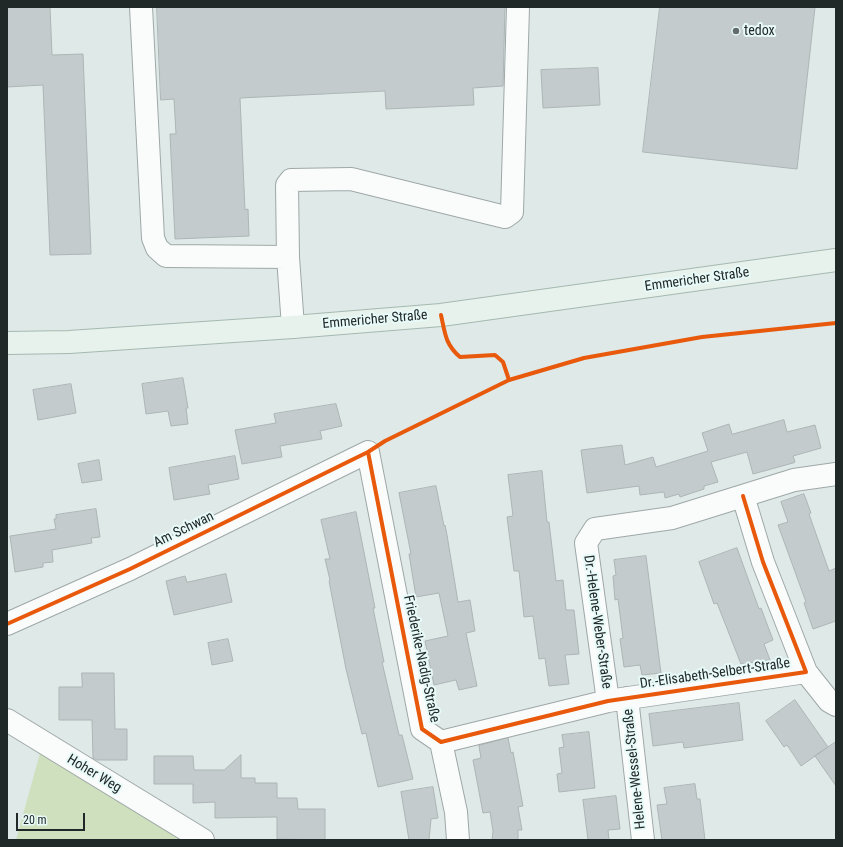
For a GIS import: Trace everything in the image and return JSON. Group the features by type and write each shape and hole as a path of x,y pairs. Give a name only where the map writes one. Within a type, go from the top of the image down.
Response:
{"main road":[{"name":"Emmericher Straße","path":"7,343 70,342 441,315 836,260"}],"street":[{"path":"141,7 153,238 157,248 166,256 288,256"},
{"path":"293,326 288,256 287,185 291,180 351,179 505,217 512,212 518,7"},
{"name":"Am Schwan","path":"7,624 130,569 368,452"},
{"name":"Friederike-Nadig-Straße","path":"368,452 422,729 441,742 456,812 458,840"},
{"name":"Dr.-Helene-Weber-Straße","path":"617,700 586,543 594,529 672,518 794,480 836,474"},
{"name":"Dr.-Elisabeth-Selbert-Straße","path":"743,496 763,562 806,672 829,701 836,705"},
{"name":"Dr.-Elisabeth-Selbert-Straße","path":"617,700 806,672"},
{"name":"Friederike-Nadig-Straße","path":"441,742 617,700"},
{"name":"Helene-Wessel-Straße","path":"617,700 643,840"},
{"name":"Hoher Weg","path":"7,720 203,840"}],"green space":[{"path":"40,753 186,840 16,840"}],"building":[{"path":"7,7 50,7 52,55 83,54 91,254 50,255 43,85 7,87"},
{"path":"157,7 505,7 503,86 473,88 474,105 386,109 385,91 240,98 245,210 248,209 249,236 175,239 170,134 176,134 174,99 161,100"},
{"path":"660,7 815,7 797,169 643,152"},
{"path":"598,68 600,105 543,108 541,70"},
{"path":"183,378 188,408 186,408 188,424 171,426 168,411 146,414 142,384"},
{"path":"71,384 76,413 38,420 33,390"},
{"path":"336,404 342,426 320,431 322,439 280,446 282,457 242,464 235,430 276,423 274,414"},
{"path":"784,420 787,432 815,425 821,448 793,456 795,462 793,463 753,474 747,452 711,462 718,482 704,486 704,489 680,497 679,494 665,498 664,492 640,495 639,486 587,493 581,450 622,445 625,465 653,457 656,467 708,451 702,433 729,424 732,434"},
{"path":"235,456 239,479 208,485 210,494 174,500 169,468"},
{"path":"99,460 102,480 82,483 78,464"},
{"path":"542,471 547,522 549,522 556,581 563,580 566,610 574,610 579,654 565,655 569,684 549,686 545,658 539,659 533,616 524,617 519,571 514,571 507,517 513,516 508,475"},
{"path":"436,486 447,535 458,602 470,600 475,631 466,633 477,686 459,690 456,680 434,685 425,641 448,636 439,593 416,597 409,554 411,554 399,493"},
{"path":"804,494 811,513 809,514 829,571 836,568 836,621 813,629 804,603 806,602 778,525 788,522 781,502"},
{"path":"96,509 100,537 91,538 92,543 52,550 53,562 43,563 43,567 15,572 10,536 56,529 54,519 56,519 56,515"},
{"path":"356,512 375,608 373,608 384,662 382,662 399,735 402,735 413,779 378,787 366,733 362,734 346,669 325,559 330,559 321,520"},
{"path":"737,548 759,609 761,608 773,640 764,644 770,660 741,664 717,603 714,604 699,562"},
{"path":"646,556 661,673 642,675 640,665 624,667 620,639 623,638 618,599 615,600 613,576 616,575 614,560"},
{"path":"226,574 232,602 174,615 166,581 185,576 187,582"},
{"path":"228,639 233,661 212,665 208,643"},
{"path":"82,673 114,673 115,729 127,729 127,760 97,760 93,758 92,720 59,720 59,687 82,687"},
{"path":"795,700 828,747 801,766 787,745 784,747 766,721"},
{"path":"739,703 743,740 684,748 683,742 653,746 649,714"},
{"path":"589,732 595,788 559,792 557,774 562,773 559,748 564,747 562,735"},
{"path":"508,738 511,753 513,752 523,806 518,807 522,830 518,830 518,840 492,840 493,831 490,812 483,813 473,760 481,758 479,746"},
{"path":"836,742 836,786 815,756"},
{"path":"241,755 241,778 255,778 255,783 277,783 277,798 297,798 298,809 325,809 325,840 277,839 277,817 215,818 215,802 193,803 193,784 154,784 154,756 193,756 194,770 224,770"},
{"path":"695,784 697,799 700,799 705,840 662,840 657,805 667,804 664,788"},
{"path":"433,787 438,818 431,819 429,840 409,840 401,792"},
{"path":"616,796 620,829 608,830 609,840 588,840 583,800"}],"cycle path":[{"path":"441,315 448,343 460,357 495,355 503,362 509,380"},
{"path":"7,624 130,569 368,452 385,441 509,380 584,358 702,337 836,323"},
{"path":"368,452 422,729 441,742 608,701 806,672 763,562 743,496"}],"place":[{"name":"tedox","path":"736,31"}]}
